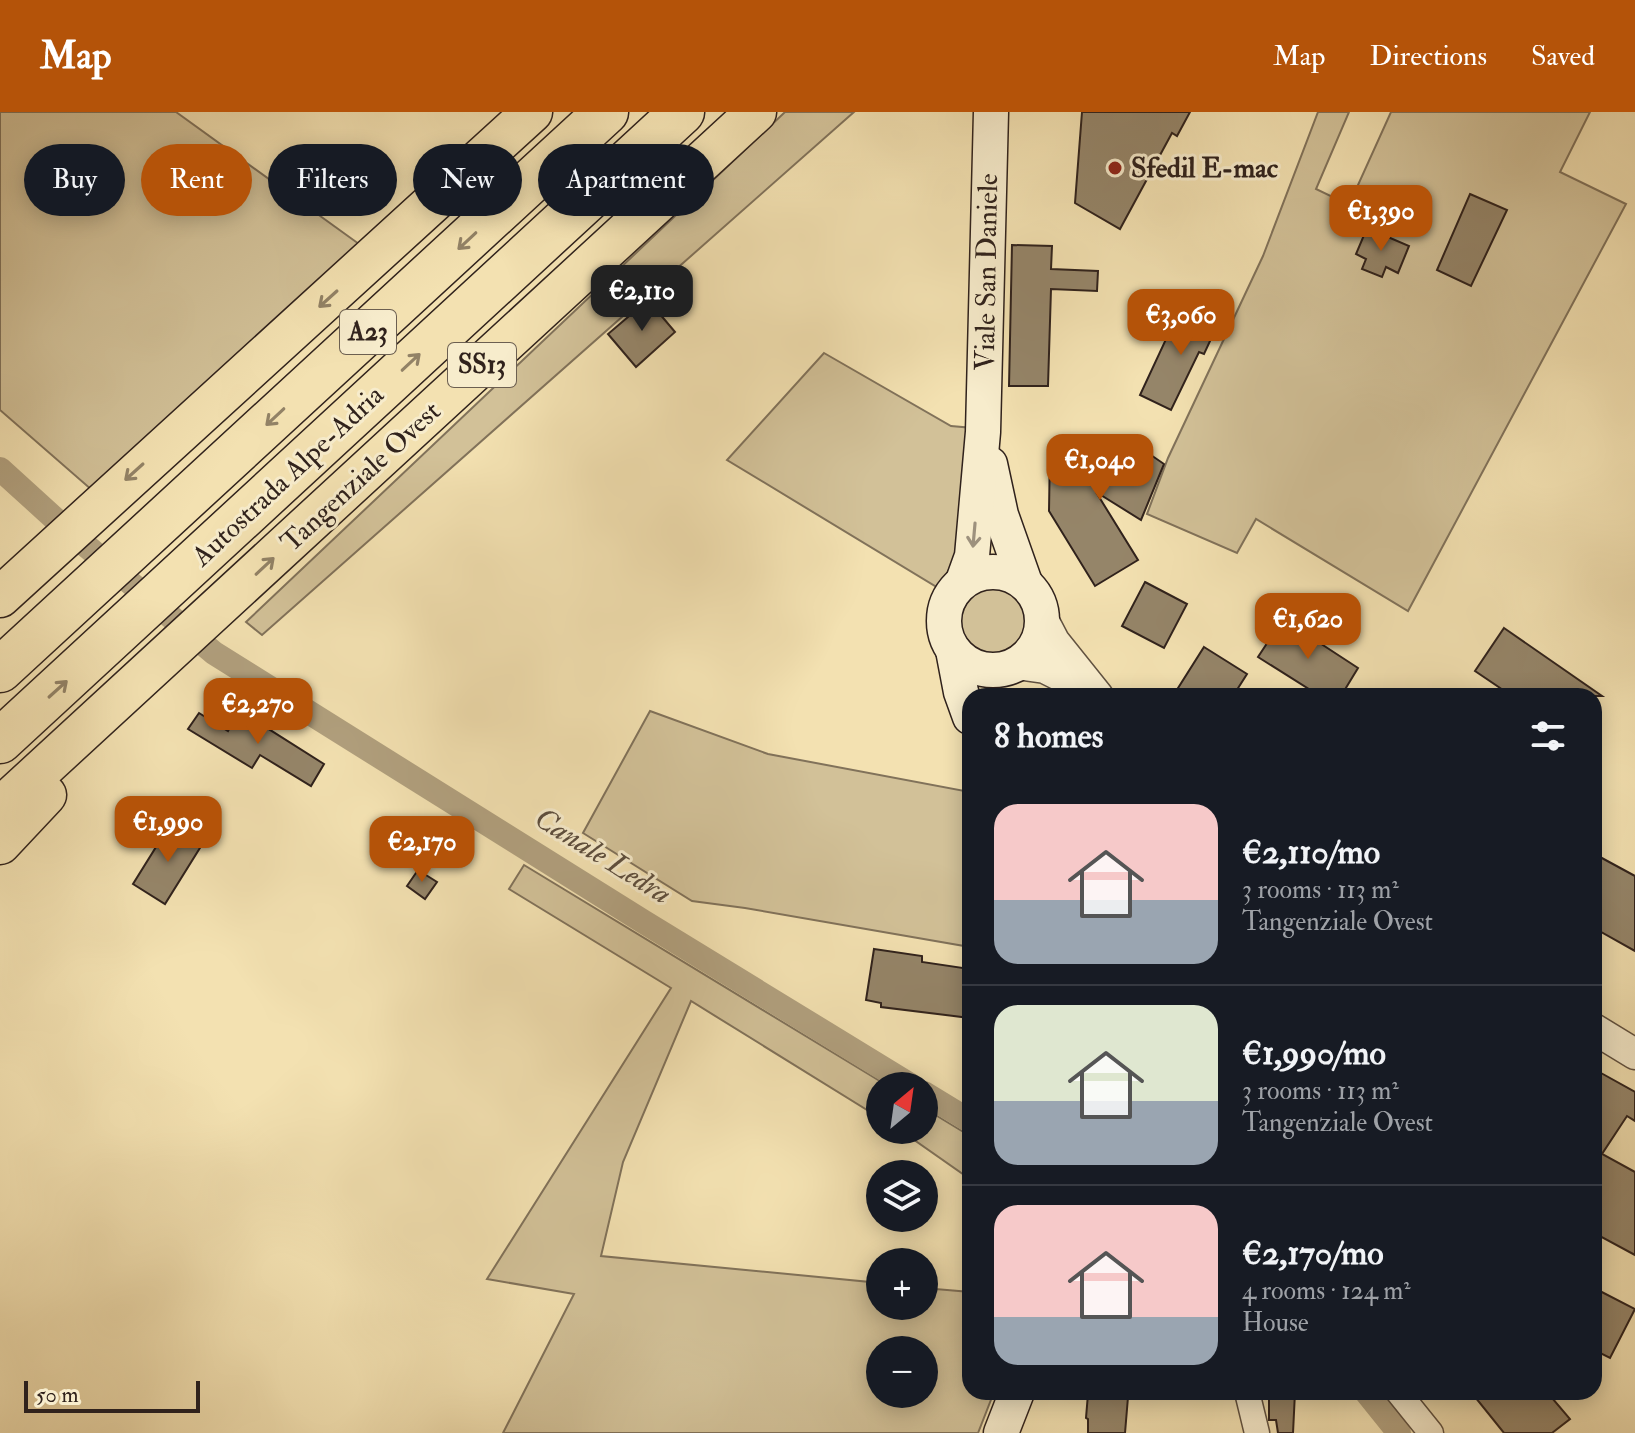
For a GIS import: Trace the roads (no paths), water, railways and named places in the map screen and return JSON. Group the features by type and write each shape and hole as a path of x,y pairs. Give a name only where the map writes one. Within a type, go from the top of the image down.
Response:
{"highway":[{"path":"0,597 86,515 532,112"},
{"name":"Autostrada Alpe-Adria","path":"0,670 606,112"},
{"name":"Autostrada Alpe-Adria","path":"0,741 682,112"},
{"name":"Tangenziale Ovest","path":"0,808 756,112"},
{"path":"0,844 33,807 141,707 169,654"}],"main road":[{"name":"Viale San Daniele","path":"991,112 983,432 972,556 963,581 951,595 944,614 946,635 953,650 976,667 1002,677"},
{"name":"Viale San Daniele","path":"983,432 1001,515 1025,583 1038,601 1042,618"},
{"path":"963,581 992,571 1012,575 1025,583"},
{"path":"1002,677 1033,649 1040,636 1042,618"},
{"path":"953,650 962,695"},
{"path":"1001,1433 1014,1400"},
{"path":"1023,1433 1029,1400"}],"street":[{"name":"Viale San Daniele","path":"1042,618 1054,641 1091,688"},
{"name":"Viale San Daniele","path":"1002,677 1045,668 1083,688"},
{"path":"1602,1034 1635,1054"},
{"path":"1249,1400 1257,1433"},
{"path":"1404,1400 1431,1433"}],"waterway":[{"name":"Canale Ledra","path":"0,469 214,653 889,1072"},
{"name":"Canale Ledra","path":"938,1102 962,1116"},
{"name":"Canale Ledra","path":"1372,1400 1399,1433"}],"place":[{"name":"Sfedil E-mac","path":"1115,168"}]}
